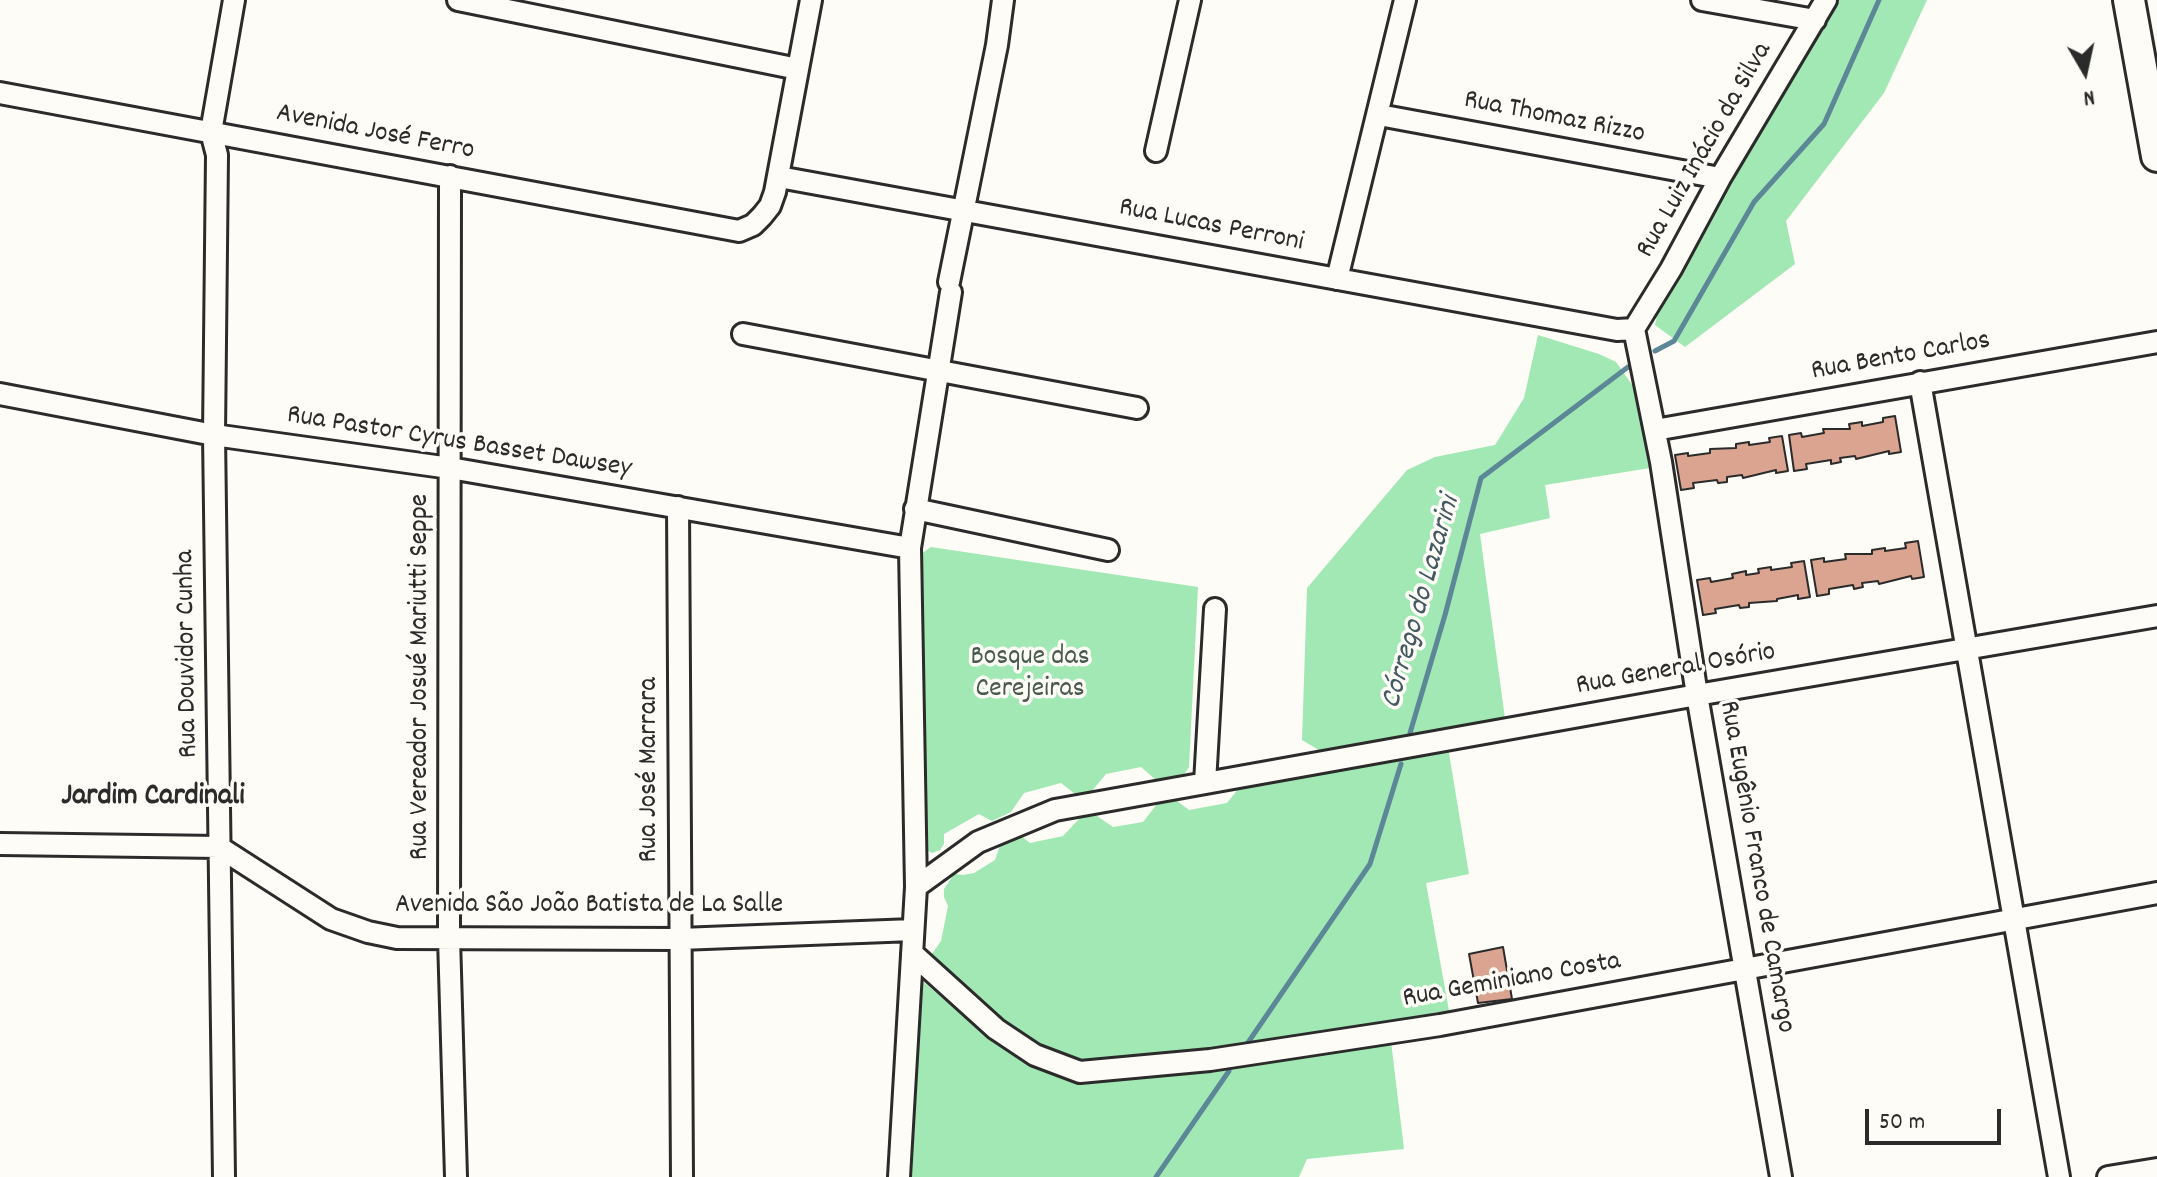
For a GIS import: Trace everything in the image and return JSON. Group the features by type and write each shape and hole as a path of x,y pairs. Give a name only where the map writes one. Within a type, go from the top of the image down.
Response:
{"street":[{"name":"Rua Douvidor Cunha","path":"224,1177 214,435 217,155 211,132 234,0"},
{"path":"458,0 798,69"},
{"path":"779,177 811,0"},
{"path":"899,1177 916,887 910,548 940,372 950,287 1003,0"},
{"path":"1156,151 1190,0"},
{"path":"1337,279 1405,0"},
{"path":"1702,0 1815,20"},
{"name":"Rua Luiz Inácio da Silva","path":"1634,329 1826,0"},
{"path":"2129,0 2149,70 2157,156"},
{"name":"Avenida José Ferro","path":"0,93 739,231 753,225 770,206 779,177"},
{"name":"Rua Thomaz Rizzo","path":"1379,115 1720,178"},
{"name":"Rua Vereador Josué Mariutti Seppe","path":"450,176 449,938 456,1177"},
{"name":"Rua Lucas Perroni","path":"779,177 1617,330 1634,329"},
{"name":"Rua Eugênio Franco de Camargo","path":"1634,329 1655,430 1697,695 1781,1177"},
{"path":"743,334 1137,408"},
{"name":"Rua Bento Carlos","path":"1655,430 2157,342"},
{"path":"1920,382 2059,1177"},
{"name":"Rua Pastor Cyrus Basset Dawsey","path":"0,394 214,435 450,468 910,548"},
{"name":"Rua José Marrara","path":"678,507 682,1177"},
{"path":"915,509 1108,550"},
{"path":"1205,783 1215,609"},
{"name":"Rua General Osório","path":"916,887 978,842 1055,810 2157,616"},
{"path":"0,844 219,847"},
{"name":"Avenida São João Batista de La Salle","path":"219,847 331,919 397,938 680,939 913,930"},
{"name":"Rua Geminiano Costa","path":"912,953 996,1029 1035,1055 1080,1072 1210,1060 1440,1025 2157,893"},
{"path":"2108,1177 2157,1169"}],"green space":[{"path":"1832,0 1927,0 1884,93 1786,221 1795,264 1685,347 1655,325 1659,307"},
{"path":"1538,335 1616,362 1640,396 1650,468 1545,485 1550,518 1480,534 1506,726 1327,755 1302,740 1307,588 1407,470 1435,457 1495,445 1524,398"},
{"name":"Bosque das Cerejeiras","path":"931,547 1198,587 1189,767 1183,776 1156,780 1141,767 1106,774 1092,791 1075,794 1061,783 1024,793 1011,812 992,821 979,814 944,834 944,844 940,850 932,853 920,846 917,566 921,554"},
{"path":"1447,741 1469,874 1426,883 1451,1022 1390,1033 1404,1149 1307,1159 1299,1177 898,1177 905,966 989,1038 1074,1076 1079,1069 925,978 927,961 941,941 948,906 944,889 954,874 974,873 995,860 1002,840 1019,834 1030,843 1063,836 1080,818 1094,814 1113,827 1143,822 1157,804 1172,797 1189,810 1227,803 1238,789 1327,773 1338,760"}],"building":[{"path":"1895,416 1901,452 1889,454 1889,451 1856,459 1855,456 1840,458 1841,462 1831,464 1831,460 1806,464 1807,469 1794,471 1789,435 1801,433 1802,437 1824,433 1823,429 1850,429 1849,424 1862,422 1862,426"},
{"path":"1782,436 1788,471 1776,473 1776,470 1743,478 1742,475 1727,477 1727,482 1693,483 1694,488 1681,490 1675,455 1710,453 1710,449 1736,448 1736,444 1749,442 1749,445 1770,442 1769,438"},
{"path":"1918,541 1924,577 1912,579 1911,576 1879,584 1878,581 1862,583 1863,587 1854,589 1853,585 1829,589 1829,594 1817,596 1811,560 1846,559 1845,554 1872,554 1872,550 1906,548 1905,543"},
{"path":"1804,561 1810,597 1798,599 1798,595 1777,601 1749,603 1749,607 1740,608 1739,605 1715,609 1716,613 1703,615 1697,580 1710,578 1711,582 1733,578 1732,574 1746,571 1746,575 1759,573 1758,569 1792,567 1791,563"},
{"path":"1503,947 1512,999 1478,1003 1469,954"}],"waterway":[{"name":"Córrego do Lazarini","path":"1655,351 1674,341 1754,202 1824,124 1879,0"},
{"name":"Córrego do Lazarini","path":"1410,733 1481,478 1628,367"},
{"name":"Córrego do Lazarini","path":"1245,1047 1370,864 1401,764"},
{"name":"Córrego do Lazarini","path":"1156,1177 1229,1071"}],"district":[{"name":"Jardim Cardinali","path":"153,799"}]}
